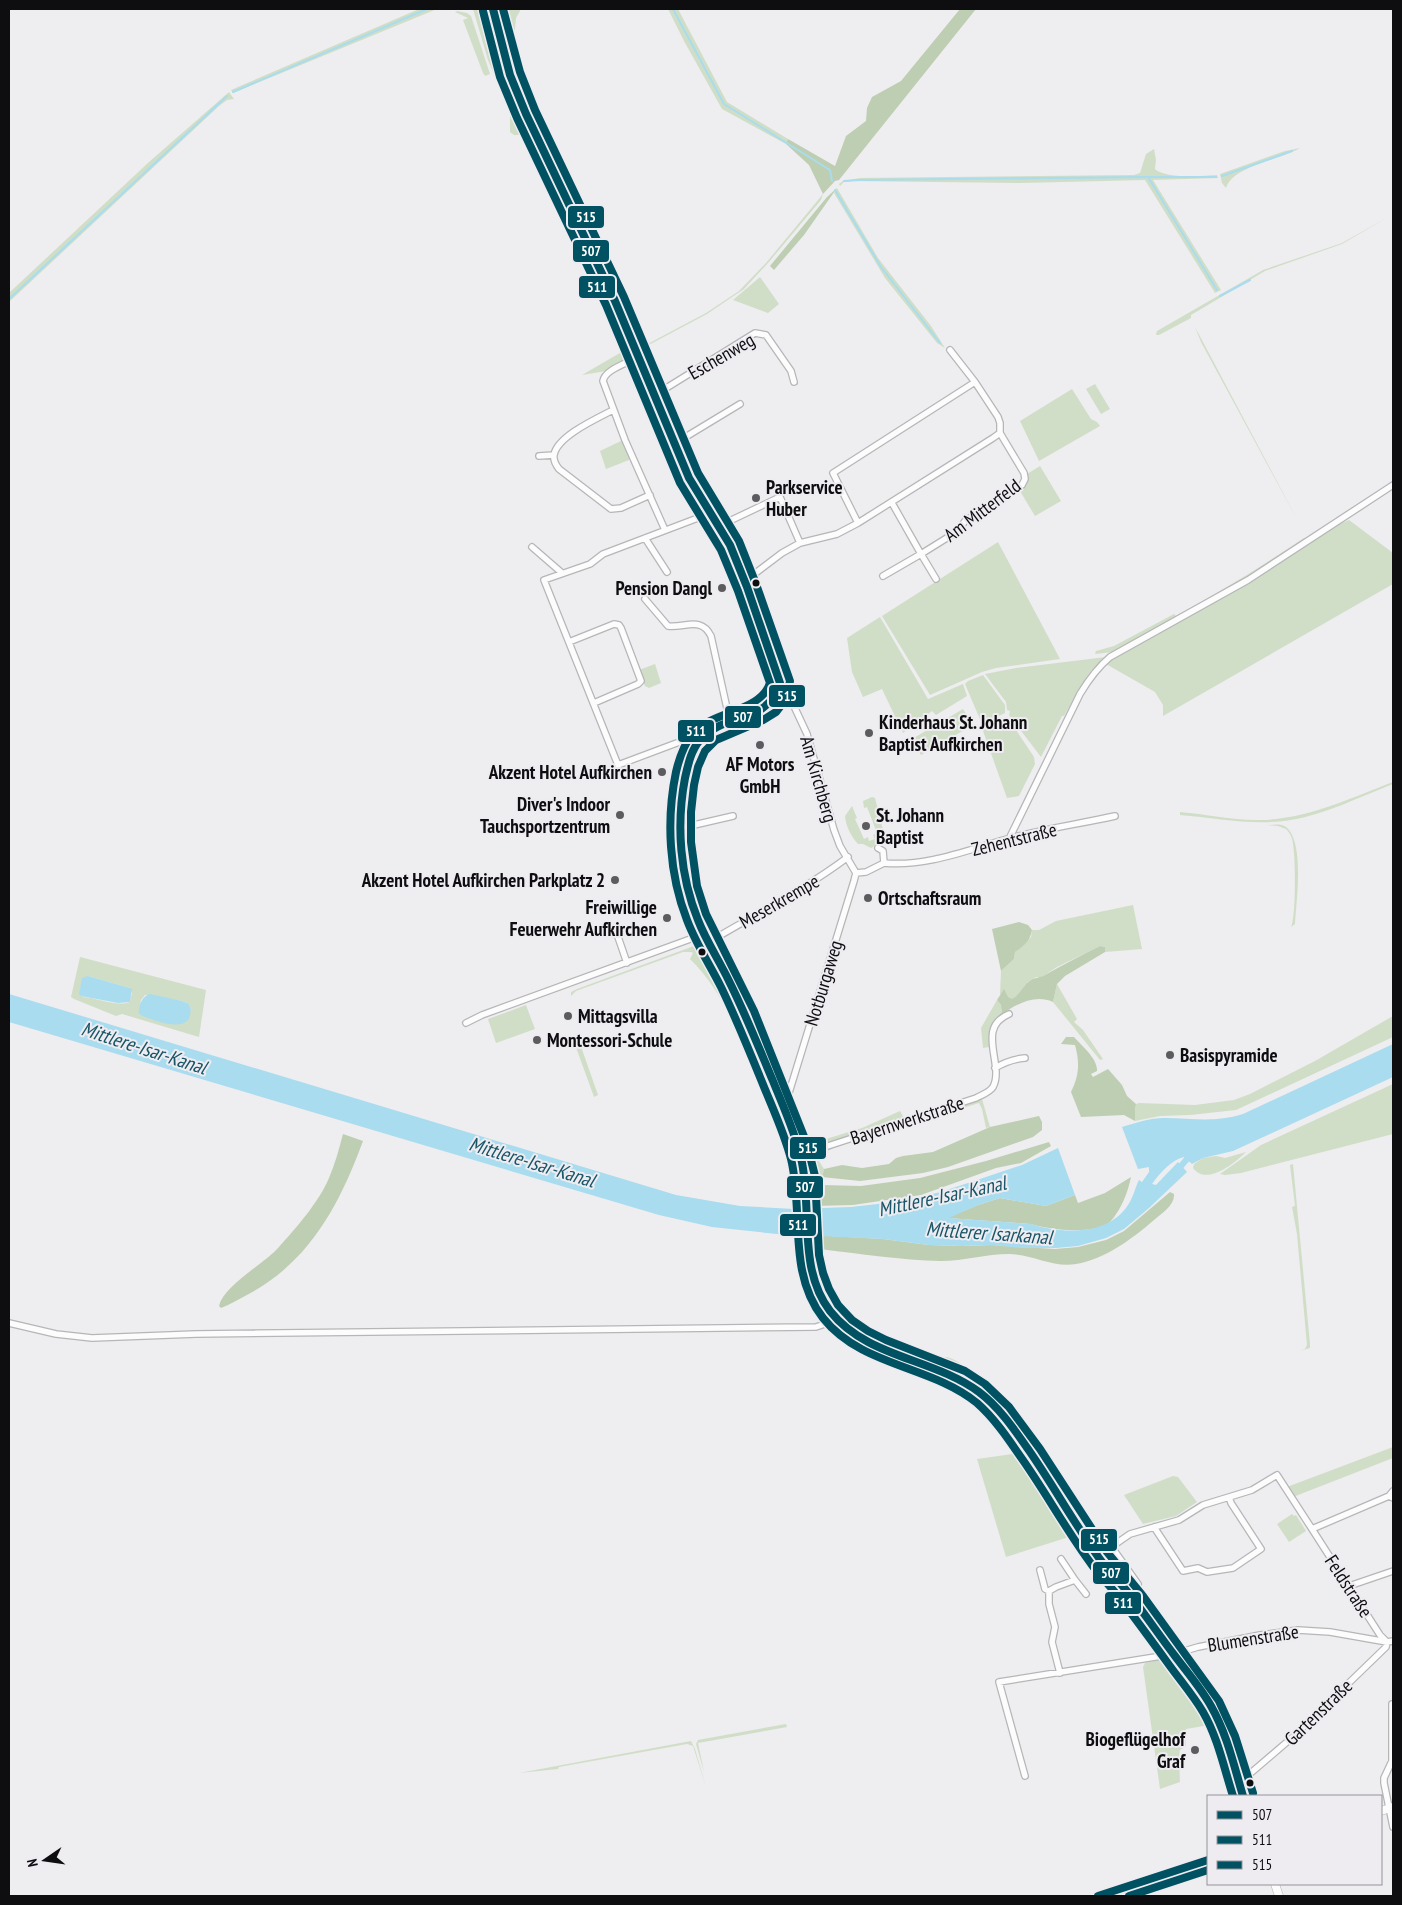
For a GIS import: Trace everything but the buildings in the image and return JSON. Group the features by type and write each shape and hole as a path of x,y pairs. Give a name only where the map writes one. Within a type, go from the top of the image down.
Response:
{"street":[{"path":"493,9 501,45 518,95 615,301 688,478 720,526 730,545 745,581 780,683 779,694 767,706 704,735 697,744 687,774 681,814 683,864 694,909 704,934 728,977 748,1021 784,1109 800,1155 806,1177 810,1266 816,1285 828,1308 837,1319 865,1342 954,1377 983,1396 1000,1412 1019,1436 1073,1518 1212,1707 1244,1795"},
{"name":"Eschenweg","path":"655,395 755,333 766,335 791,371 794,382"},
{"name":"Am Mitterfeld","path":"883,576 958,531 964,521 1022,484 1025,479 1024,473 1000,432 998,417 950,350"},
{"path":"639,356 607,373 603,377 604,384 613,410 666,530"},
{"path":"858,523 833,473 974,382"},
{"path":"674,444 740,404"},
{"path":"613,410 572,433 559,446 554,456 555,463 559,469 612,508 621,508 650,495"},
{"path":"745,581 782,553 800,543 838,534 858,523 996,437 1000,432"},
{"path":"539,456 554,456"},
{"path":"1009,839 1080,694 1099,667 1110,657 1248,580 1393,485"},
{"path":"720,526 780,497 800,543"},
{"path":"892,503 936,579"},
{"path":"697,744 682,741 618,765 544,580 590,564 602,554 711,514"},
{"path":"645,538 667,572"},
{"path":"532,547 562,573"},
{"path":"644,599 668,626 700,625 708,630 712,636 730,722"},
{"path":"569,642 615,624 620,626 641,677 640,682 594,703"},
{"name":"Am Kirchberg","path":"780,683 786,689 807,734 834,830 848,857"},
{"path":"779,694 786,696 792,701"},
{"path":"681,828 733,816"},
{"name":"Zehentstraße","path":"884,863 907,865 957,854 1009,839 1116,816"},
{"path":"848,857 856,872 866,872 884,863 883,851 878,848"},
{"name":"Meserkrempe","path":"709,942 755,914 805,888 848,857"},
{"name":"Notburgaweg","path":"784,1109 856,872"},
{"path":"628,963 617,934 634,928"},
{"path":"466,1023 482,1015 704,934"},
{"name":"Bayernwerkstraße","path":"800,1155 976,1098 992,1088 994,1068 992,1032 998,1022 1009,1014"},
{"path":"994,1068 1010,1060 1025,1058"},
{"path":"9,1323 56,1334 92,1338 196,1334 816,1327 837,1319"},
{"name":"Feldstraße","path":"1228,1497 1252,1490 1277,1475 1380,1635 1390,1642"},
{"path":"1312,1529 1392,1495"},
{"path":"1101,1554 1130,1534 1154,1527 1179,1520 1203,1505 1228,1497 1261,1549 1233,1568 1207,1572 1198,1568 1183,1571 1154,1527"},
{"path":"1088,1538 1104,1566 1119,1581"},
{"path":"1111,1546 1138,1584"},
{"path":"1061,1559 1074,1580 1086,1594"},
{"path":"1040,1570 1045,1589 1050,1592"},
{"path":"1349,1586 1393,1570"},
{"path":"1060,1674 1052,1642 1055,1627 1049,1604 1050,1592 1056,1587 1074,1580"},
{"name":"Blumenstraße","path":"1025,1776 999,1682 1060,1674 1174,1654 1198,1647 1260,1635 1298,1630 1330,1632 1390,1642"},
{"name":"Gartenstraße","path":"1240,1783 1294,1736 1390,1642"},
{"path":"1392,1704 1392,1761 1384,1778 1384,1788 1393,1827"},
{"path":"1098,1896 1207,1860"}],"green space":[{"path":"419,9 437,9 233,93 231,90"},
{"path":"473,9 480,9 495,67 525,132 520,135 514,135 510,132 510,112 488,60"},
{"path":"483,9 489,9 502,62 523,120 499,70"},
{"path":"498,9 521,9 516,18 514,38 538,126 642,347 526,106 506,50"},
{"path":"668,9 678,9 727,102 788,139 786,144 722,109"},
{"path":"960,9 976,9 839,180 835,181 823,194 809,165 786,144 788,139 835,166 846,136 866,121 867,108 872,97 901,81"},
{"path":"455,12 471,16 490,74 485,76 483,73 463,20 468,18"},
{"path":"229,92 234,99 227,100 219,106 9,302 9,293 149,162"},
{"path":"527,143 530,145 596,282 628,355 627,358 606,371 582,375 625,350"},
{"path":"534,144 591,257 632,349 631,352"},
{"path":"1300,148 1247,169 1230,180 1226,188 1222,183 1220,174 1285,151"},
{"path":"1154,149 1155,169 1160,172 1175,176 1217,175 1218,178 1153,180 1221,290 1215,293 1145,180 1021,183 852,181 844,182 840,186 839,184 843,181 860,178 1134,175 1140,173 1146,154"},
{"path":"837,188 878,258 931,326 945,348 937,343 885,278 834,193"},
{"path":"837,188 804,235 774,270 770,266 827,197"},
{"path":"823,194 821,200 744,289 707,314 642,347 706,313 739,291 766,263"},
{"path":"1388,217 1342,244 1265,271 1191,315 1191,318 1156,335 1157,331 1263,270 1342,243"},
{"path":"760,277 779,304 768,313 733,300"},
{"path":"1195,327 1299,523 1201,342"},
{"path":"1095,384 1110,409 1101,414 1086,389"},
{"path":"1072,389 1091,419 1100,426 1039,461 1020,421"},
{"path":"623,440 630,457 629,460 606,469 600,451"},
{"path":"1040,466 1061,501 1035,516 1020,491 1027,484 1027,474"},
{"path":"1349,520 1393,553 1393,584 1163,716 1163,705 1155,692 1106,664 1114,657 1262,574 1338,525"},
{"path":"1304,538 1305,540 1236,584 1113,652 1095,654 1096,651 1114,646 1174,614 1176,616"},
{"path":"998,542 1060,659 996,668 982,672 930,695 882,616"},
{"path":"880,617 928,699 963,684 967,696 936,715 932,711 903,733 882,689 863,697 852,672 847,638"},
{"path":"1106,657 1092,670 1082,684 1064,716 1062,716 1041,757 1009,715 1010,711 1007,710 1006,702 985,674 1016,668"},
{"path":"655,664 661,683 649,688 645,686 639,670"},
{"path":"983,675 1005,705 1005,713 982,724 965,684"},
{"path":"963,709 973,725 921,755 912,739"},
{"path":"1008,718 1034,757 1035,764 1019,796 1007,798 982,728"},
{"path":"1393,782 1393,784 1339,806 1298,819 1245,822 1180,815 1180,812 1241,819 1278,819 1328,807"},
{"path":"872,797 875,798 884,834 878,844 871,848 858,844 855,841 848,828 845,816 852,806 857,818 855,819 864,839 868,837 869,841 875,839 873,835 877,833 867,807 864,808 863,801"},
{"path":"1267,825 1286,827 1296,845 1298,888 1295,924 1291,927 1294,911 1295,884 1292,839 1286,829"},
{"path":"1133,905 1142,949 1105,952 1105,947 1100,946 1057,967 1042,977 1036,977 1028,982 1016,997 1011,1000 1000,994 1001,971 1014,959 1015,952 1031,937 1032,930 1039,930 1056,921"},
{"path":"1019,922 1028,925 1032,930 1030,937 1015,952 1014,959 1001,971 992,929"},
{"path":"694,946 701,954 703,953 720,973 748,1035 772,1097 763,1096 734,1023 715,989 690,959 693,953 683,952 576,991 571,996 571,992 577,989"},
{"path":"1100,946 1105,947 1105,952 1065,976 1057,984 1053,1002 1040,999 1026,1001 1002,1014 1001,1005 997,1000 1004,989 1008,997 1012,999 1031,980 1043,976"},
{"path":"80,957 206,990 199,1037 122,1014 116,1016 71,997","holes":["88,976 130,988 132,993 130,1002 113,1003 83,997 80,988","145,995 182,1001 189,1004 191,1010 185,1022 170,1024 139,1014 141,1000"]},
{"path":"1057,984 1077,1019 1074,1022 1083,1030 1103,1059 1100,1060 1053,1002"},
{"path":"997,1000 1001,1005 1002,1014 991,1029 989,1047 983,1048 981,1028"},
{"path":"526,1005 535,1029 496,1043 488,1019"},
{"path":"1393,1016 1393,1037 1236,1110 1160,1116 1135,1121 1136,1104 1139,1103 1195,1105 1234,1100 1250,1094 1315,1061"},
{"path":"1066,1037 1074,1037 1092,1057 1097,1066 1097,1071 1091,1074 1093,1077 1108,1069 1122,1085 1127,1096 1136,1104 1135,1121 1124,1115 1081,1117 1071,1092 1078,1069 1077,1052 1075,1045 1061,1044"},
{"path":"578,1038 598,1095 594,1097 573,1039"},
{"path":"1393,1084 1393,1134 1241,1173 1220,1174 1261,1145"},
{"path":"982,1099 990,1127 986,1128 979,1103 928,1120 890,1129 875,1137 865,1137 836,1147 823,1153 819,1161 824,1169 822,1177 816,1177 811,1174 808,1161 812,1154"},
{"path":"791,1103 801,1131 813,1143 862,1128 900,1111 904,1118 810,1149 802,1138 789,1107"},
{"path":"1039,1116 1042,1122 1042,1130 1033,1137 948,1167 923,1173 860,1181 822,1177 824,1169 842,1165 862,1168 889,1164 896,1158 903,1156 933,1152 990,1127"},
{"path":"343,1134 363,1141 343,1188 319,1230 304,1250 267,1283 221,1308 219,1306 222,1298 228,1290 279,1247 313,1205 329,1178"},
{"path":"1049,1142 1051,1146 1021,1163 996,1168 921,1195 853,1205 814,1206 813,1196 822,1185 861,1186 920,1178"},
{"path":"1246,1152 1227,1167 1212,1174 1205,1175 1193,1168 1194,1164 1203,1158 1216,1156 1225,1158"},
{"path":"1293,1164 1310,1344 1310,1348 1300,1351 1305,1349 1307,1345 1297,1234 1292,1207 1295,1206 1290,1165"},
{"path":"1131,1177 1124,1201 1118,1212 1110,1222 1095,1229 1072,1230 1031,1224 947,1218 1000,1198 1046,1206 1075,1195 1078,1203 1105,1193"},
{"path":"1170,1192 1174,1194 1174,1198 1170,1205 1137,1234 1108,1253 1076,1264 1051,1263 1026,1256 1009,1254 950,1261 911,1259 820,1249 818,1246 812,1245 812,1235 883,1239 929,1245 992,1245 1055,1249 1078,1247 1106,1240 1124,1231"},
{"path":"816,1253 818,1269 824,1284 840,1310 863,1331 891,1347 889,1349 876,1344 853,1329 834,1309 821,1285 814,1262"},
{"path":"837,1326 840,1326 862,1343 877,1351 930,1370 970,1390 990,1406 1008,1425 1021,1445 990,1409 969,1392 941,1378 865,1347"},
{"path":"947,1357 964,1366 986,1390 984,1392 965,1379 935,1365 937,1360"},
{"path":"1393,1447 1393,1458 1293,1497 1287,1487"},
{"path":"1020,1453 1075,1535 1006,1557 977,1459"},
{"path":"1173,1476 1178,1477 1197,1502 1176,1516 1143,1524 1124,1495"},
{"path":"1292,1514 1296,1515 1306,1531 1289,1542 1277,1524"},
{"path":"1167,1658 1173,1661 1186,1677 1215,1724 1186,1729 1186,1746 1180,1750 1179,1756 1180,1782 1160,1789 1143,1667 1145,1663"},
{"path":"786,1724 787,1727 698,1743 704,1772 696,1744 698,1740"},
{"path":"691,1741 695,1749 706,1787 693,1746 687,1744 559,1767 558,1769 519,1773"}],"water":[{"path":"88,976 132,989 130,1002 118,1003 81,996 79,994 82,978"},
{"name":"Mittlere-Isar-Kanal","path":"9,994 676,1195 740,1206 794,1209 851,1207 896,1202 941,1192 1022,1165 1058,1148 1075,1195 1046,1206 1000,1198 978,1205 949,1218 1031,1224 1070,1231 1097,1227 1119,1215 1130,1202 1139,1180 1142,1182 1149,1172 1149,1167 1138,1169 1122,1127 1159,1118 1213,1119 1243,1114 1393,1044 1393,1077 1233,1151 1203,1158 1192,1164 1184,1157 1175,1161 1162,1171 1152,1184 1156,1185 1178,1162 1187,1172 1124,1229 1106,1238 1078,1246 1056,1248 929,1245 883,1239 777,1234 712,1227 659,1215 9,1022"},
{"path":"150,994 189,1004 191,1010 188,1020 182,1023 170,1024 139,1014 141,1002"}],"waterway":[{"path":"233,92 427,9"},
{"path":"673,9 724,104 830,170 832,181"},
{"path":"9,299 227,96"},
{"path":"1222,176 1292,151"},
{"path":"1148,177 1216,177"},
{"path":"844,181 1148,177 1217,290"},
{"path":"835,190 881,267 940,343"},
{"path":"1220,296 1250,280"},
{"name":"Mittlerer Isarkanal","path":"1176,1172 1192,1153"}],"transit line":[{"name":"507","path":"493,9 510,75 526,114 615,301 689,478 730,545 747,587 780,683 774,696 766,706 710,731 694,748 687,768 682,796 681,850 687,886 698,920 746,1018 796,1139 804,1177 809,1257 813,1276 820,1294 830,1311 845,1327 862,1339 961,1381 979,1392 1006,1419 1099,1558 1132,1598 1207,1699 1226,1739 1243,1795"},
{"name":"515","path":"503,9 520,72 535,110 624,297 698,473 739,541 790,681 786,699 776,712 763,720 716,740 705,751 698,767 694,785 691,812 691,842 697,886 706,914 754,1011 807,1144 815,1176 819,1255 829,1289 838,1305 852,1320 868,1331 965,1371 985,1384 1009,1407 1040,1449 1107,1552 1143,1596 1219,1701 1235,1736 1253,1793"},
{"name":"511","path":"483,11 500,77 517,118 606,305 680,483 721,550 738,591 770,683 765,693 757,700 747,706 711,720 701,726 689,738 679,762 673,790 670,828 671,847 676,884 687,920 737,1022 778,1120 788,1149 795,1179 800,1261 812,1300 823,1318 839,1334 857,1347 958,1390 977,1403 995,1421 1092,1565 1124,1604 1199,1706 1217,1743 1233,1795"},
{"name":"507","path":"1098,1896 1207,1860"},
{"name":"511","path":"1129,1896 1207,1870"}],"place":[{"name":"Parkservice Huber","path":"756,498"},
{"name":"Pension Dangl","path":"722,588"},
{"name":"Kinderhaus St. Johann Baptist Aufkirchen","path":"869,733"},
{"name":"AF Motors GmbH","path":"760,745"},
{"name":"Akzent Hotel Aufkirchen","path":"662,772"},
{"name":"Diver's Indoor Tauchsportzentrum","path":"620,815"},
{"name":"St. Johann Baptist","path":"866,826"},
{"name":"Akzent Hotel Aufkirchen Parkplatz 2","path":"615,880"},
{"name":"Ortschaftsraum","path":"868,898"},
{"name":"Freiwillige Feuerwehr Aufkirchen","path":"667,918"},
{"name":"Mittagsvilla","path":"568,1016"},
{"name":"Montessori-Schule","path":"537,1040"},
{"name":"Basispyramide","path":"1170,1055"},
{"name":"Biogeflügelhof Graf","path":"1195,1750"}]}
